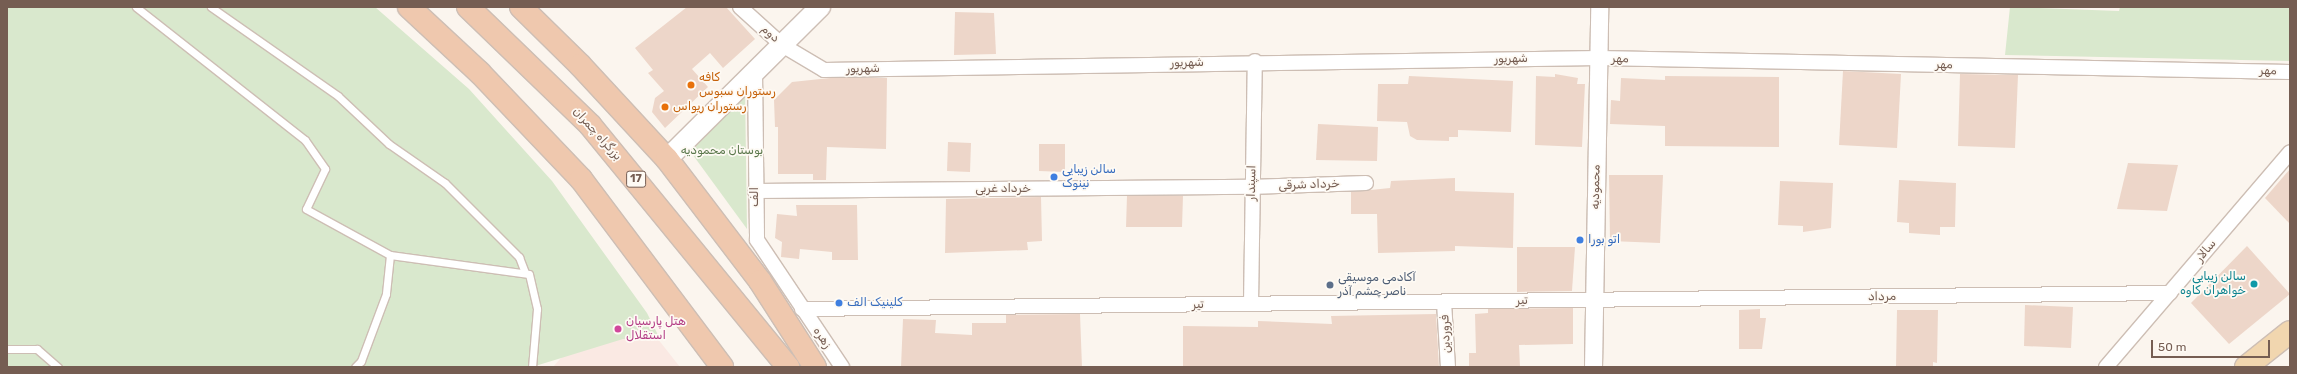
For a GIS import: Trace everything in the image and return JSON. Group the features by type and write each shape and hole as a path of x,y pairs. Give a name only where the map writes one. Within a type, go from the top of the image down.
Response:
{"highway":[{"path":"409,7 485,77 581,179 722,367"},
{"name":"بزرگراه چمران","path":"468,7 590,125 788,367"},
{"path":"521,7 580,64 666,159 760,281 815,367"}],"main road":[{"path":"666,159 820,7"},
{"path":"2246,367 2290,332"},
{"path":"2266,367 2290,348"}],"street":[{"name":"دوم","path":"740,7 782,44"},
{"name":"محمودیه","path":"1593,367 1599,7"},
{"name":"شهریور","path":"782,44 824,70 1255,62 1599,58"},
{"name":"مهر","path":"1599,58 2290,72"},
{"name":"اسپندار","path":"1251,304 1255,62"},
{"name":"الف","path":"755,72 755,190 757,240 802,309"},
{"name":"سالار","path":"2106,367 2290,152"},
{"name":"خرداد شرقی","path":"1252,187 1366,183"},
{"name":"خرداد غربی","path":"755,190 1252,187"},
{"name":"مرداد","path":"1594,300 2170,293"},
{"name":"تیر","path":"802,309 1594,300"},
{"name":"فروردین","path":"1444,302 1448,367"},
{"name":"زهره","path":"802,309 842,367"}],"lane":[{"path":"136,7 306,140 325,169 306,209 390,256 529,274 537,309 532,367"},
{"path":"211,7 338,96 389,144 445,184 519,256 525,273"},
{"path":"355,367 361,361 386,294 390,256"},
{"path":"7,349 37,349 58,367"}],"shaded area":[{"name":"هتل پارسیان استقلال","path":"620,291 680,367 553,367"}],"green space":[{"path":"7,7 375,7 469,89 552,181 647,313 660,339 623,339 532,367 7,367"},
{"path":"2010,7 2119,11 2120,7 2290,7 2290,61 2005,55"},
{"name":"بوستان محمودیه","path":"745,89 747,229 690,151"}],"building":[{"path":"687,7 726,7 755,39 723,68 710,53 692,69 708,87 665,128 652,112 655,98 664,91 648,73 653,70 635,48"},
{"path":"955,12 994,13 996,54 954,55"},
{"path":"1843,71 1901,74 1897,148 1839,145"},
{"path":"1555,74 1578,78 1577,84 1585,84 1582,147 1535,145 1536,76 1555,77"},
{"path":"1960,74 2018,75 2015,148 1958,146"},
{"path":"1409,76 1513,81 1511,132 1458,130 1458,137 1449,137 1449,141 1417,140 1410,136 1407,122 1377,121 1378,84 1408,84"},
{"path":"1665,76 1779,77 1779,147 1665,146 1665,126 1610,124 1611,100 1620,101 1621,78 1665,80"},
{"path":"830,78 887,78 886,149 827,147 826,180 813,180 813,174 778,174 778,127 775,127 774,100 792,82"},
{"path":"1318,124 1378,127 1377,161 1316,160"},
{"path":"948,142 971,143 970,172 947,171"},
{"path":"1039,144 1065,144 1065,172 1039,171"},
{"path":"2128,163 2178,165 2167,211 2117,209"},
{"path":"2290,169 2290,224 2265,198"},
{"path":"1609,175 1663,175 1660,243 1610,241"},
{"path":"1455,178 1455,191 1514,193 1513,248 1455,246 1455,251 1378,253 1377,214 1351,214 1351,192 1390,188 1391,181"},
{"path":"1899,180 1956,183 1955,227 1940,227 1940,235 1909,233 1909,223 1897,222"},
{"path":"1780,181 1833,183 1831,228 1803,232 1803,226 1778,225"},
{"path":"1127,196 1183,196 1182,227 1126,227"},
{"path":"1041,197 1042,241 1027,242 1028,250 945,253 946,199"},
{"path":"796,205 857,205 858,260 832,260 832,252 800,249 799,259 781,257 782,242 775,238 777,214 797,216"},
{"path":"2247,246 2290,294 2229,344 2191,303"},
{"path":"1517,247 1575,247 1572,291 1517,292"},
{"path":"2025,305 2073,307 2071,348 2024,346"},
{"path":"1573,308 1573,344 1519,345 1520,367 1469,367 1469,353 1476,353 1475,314 1488,313 1488,309"},
{"path":"1760,309 1760,318 1766,318 1762,349 1739,349 1739,310"},
{"path":"1897,310 1938,310 1937,363 1933,362 1933,367 1896,367"},
{"path":"1080,314 1082,367 901,367 903,319 936,320 935,333 972,335 972,323 1006,323 1006,315"},
{"path":"1436,314 1439,367 1183,367 1183,326 1258,327 1258,321 1332,324 1331,316"}],"place":[{"name":"کافه رستوران سبوس","path":"691,85"},
{"name":"رستوران ریواس","path":"665,107"},
{"name":"سالن زیبایی نینوک","path":"1054,177"},
{"name":"اتو بورا","path":"1580,240"},
{"name":"سالن زیبایی خواهران کاوه","path":"2254,284"},
{"name":"آکادمی موسیقی ناصر چشم آذر","path":"1330,285"},
{"name":"کلینیک الف","path":"839,303"},
{"name":"هتل پارسیان استقلال","path":"618,329"}]}
